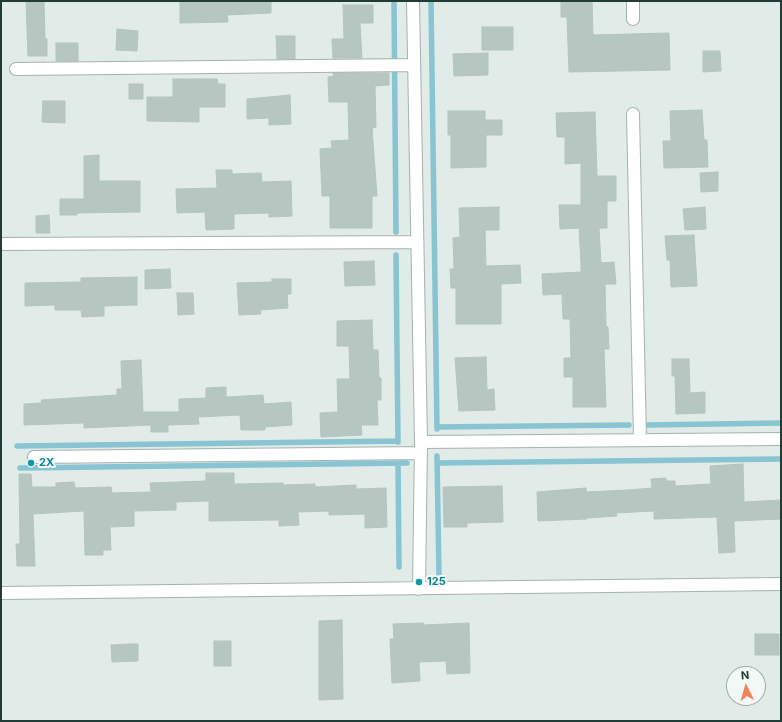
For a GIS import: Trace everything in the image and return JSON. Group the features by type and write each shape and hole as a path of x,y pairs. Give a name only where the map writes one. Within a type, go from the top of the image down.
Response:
{"street":[{"path":"413,1 421,448 419,589"},
{"path":"633,1 633,19"},
{"path":"16,68 414,66"},
{"path":"633,114 640,440"},
{"path":"1,244 417,242"},
{"path":"34,457 421,448 640,440 781,439"},
{"path":"1,593 781,584"}],"building":[{"path":"26,1 44,1 47,56 28,56"},
{"path":"180,1 271,1 271,13 227,15 228,22 180,23"},
{"path":"561,1 592,1 593,35 669,33 670,70 569,72 567,17 561,17"},
{"path":"343,5 373,5 373,23 360,23 362,58 333,58 332,39 344,39"},
{"path":"482,27 513,27 513,50 482,50"},
{"path":"117,29 138,31 137,51 116,50"},
{"path":"276,36 295,36 295,59 277,59"},
{"path":"56,43 78,43 78,61 56,61"},
{"path":"703,51 720,51 721,71 703,72"},
{"path":"488,53 488,75 454,76 453,54"},
{"path":"333,73 389,73 389,85 375,86 376,127 372,128 377,196 372,196 372,228 330,228 330,196 322,196 320,149 332,148 331,141 349,140 348,102 329,102 328,77 334,76"},
{"path":"173,79 217,79 218,84 225,84 225,107 199,107 199,122 147,121 147,97 173,97"},
{"path":"129,84 143,84 143,99 129,99"},
{"path":"290,95 291,124 269,125 269,118 247,119 247,99"},
{"path":"43,101 65,101 65,123 42,122"},
{"path":"702,110 704,140 707,140 708,167 664,168 663,141 671,141 670,111"},
{"path":"448,111 485,111 485,120 502,120 502,135 486,135 486,167 451,168 451,135 448,135"},
{"path":"595,112 597,176 616,176 616,201 607,201 607,228 599,228 601,263 614,262 616,284 605,284 606,327 608,327 609,349 604,349 606,407 573,407 573,377 564,377 564,358 571,358 570,319 563,319 562,294 543,295 542,274 581,272 579,228 560,229 559,205 581,205 581,163 565,164 565,137 557,137 556,113"},
{"path":"99,155 99,181 140,181 140,212 77,213 77,215 60,215 60,199 84,199 84,156"},
{"path":"216,170 232,170 232,174 261,173 262,182 291,181 292,216 269,217 269,213 234,214 234,229 206,230 205,212 177,213 176,189 217,188"},
{"path":"718,172 718,191 701,192 700,173"},
{"path":"499,207 499,230 485,230 486,266 520,265 521,283 501,284 501,324 456,324 456,288 451,288 450,269 454,269 453,238 460,237 459,208"},
{"path":"705,207 706,229 685,230 683,209"},
{"path":"49,215 50,233 36,233 36,216"},
{"path":"694,235 697,286 671,287 670,260 667,260 665,236"},
{"path":"374,261 375,285 345,286 344,262"},
{"path":"170,269 171,288 145,289 145,270"},
{"path":"137,277 137,305 104,306 104,316 82,317 81,310 55,310 55,305 25,306 25,283 81,282 81,278"},
{"path":"272,279 291,279 291,294 287,294 288,308 260,310 261,314 239,315 237,283 272,282"},
{"path":"177,293 193,293 194,314 178,315"},
{"path":"372,320 373,350 378,350 379,378 381,378 381,400 377,400 378,425 361,425 362,435 321,437 320,413 338,412 337,379 350,379 349,346 337,346 337,321"},
{"path":"486,357 487,390 494,389 495,410 459,411 455,358"},
{"path":"672,359 689,359 690,393 705,392 705,413 676,414 675,376 672,376"},
{"path":"141,360 143,412 179,412 179,399 206,398 206,388 226,387 226,397 263,395 264,404 291,402 292,425 265,427 265,430 241,430 240,415 198,417 199,424 168,425 168,432 151,432 151,425 84,428 84,423 24,425 24,404 42,403 41,400 117,395 117,389 122,389 121,361"},
{"path":"743,464 744,502 781,500 781,519 734,521 735,552 719,553 717,517 654,519 654,511 616,513 617,516 587,519 538,521 537,492 586,488 586,492 652,488 651,479 666,478 666,481 675,481 675,486 711,484 710,466"},
{"path":"206,473 234,473 234,484 283,483 283,485 315,484 315,487 356,485 356,489 386,488 387,527 365,528 365,514 329,515 329,511 298,512 299,525 279,526 279,520 209,521 209,501 176,502 176,510 134,511 134,526 110,527 111,550 103,550 103,555 85,555 84,511 33,514 35,566 17,566 16,544 20,544 19,474 31,474 32,487 56,487 56,483 74,482 75,488 111,487 112,493 151,492 150,483 206,481"},
{"path":"502,486 503,522 467,523 467,527 444,527 443,487"},
{"path":"342,620 343,699 319,700 319,621"},
{"path":"423,623 423,625 469,623 470,673 447,674 446,661 419,662 420,681 392,683 390,639 394,639 393,624"},
{"path":"755,634 779,634 779,655 755,655"},
{"path":"214,641 231,641 231,666 214,666"},
{"path":"138,644 138,661 112,662 111,645"}],"waterway":[{"path":"394,1 396,232"},
{"path":"431,1 437,429"},
{"path":"396,255 398,442"},
{"path":"648,425 781,423"},
{"path":"437,427 629,425"},
{"path":"17,446 398,441"},
{"path":"437,456 439,575"},
{"path":"437,463 781,459"},
{"path":"20,468 407,463"},
{"path":"398,464 399,567"}],"place":[{"name":"2X","path":"31,463"},
{"name":"125","path":"419,582"}]}
